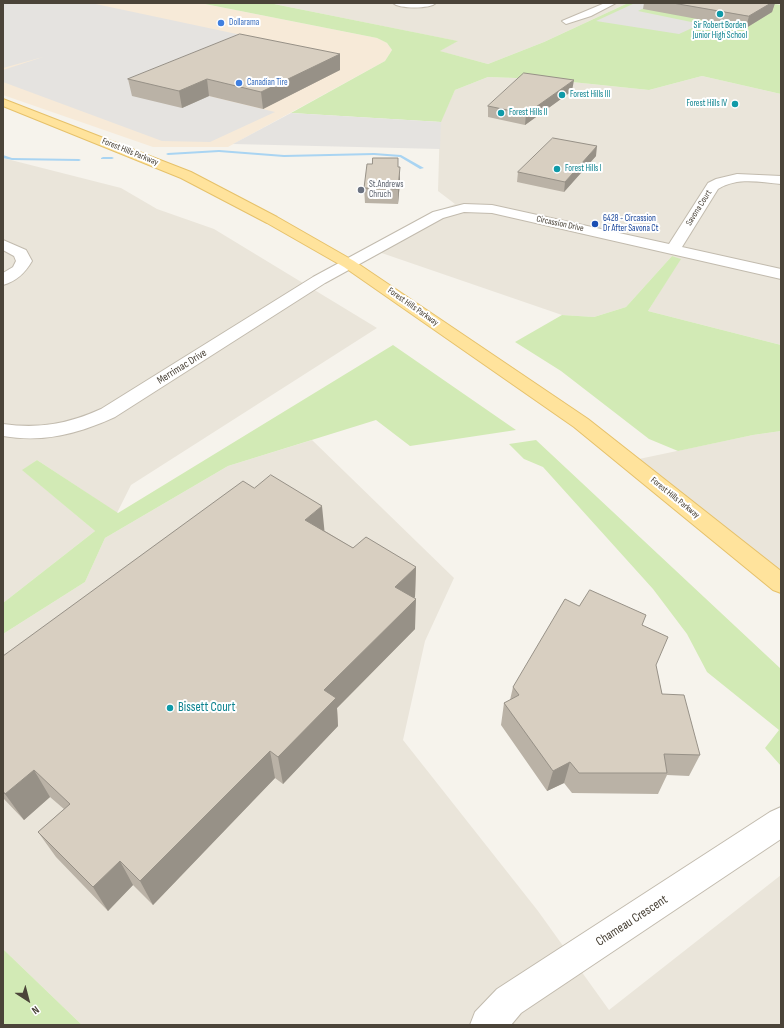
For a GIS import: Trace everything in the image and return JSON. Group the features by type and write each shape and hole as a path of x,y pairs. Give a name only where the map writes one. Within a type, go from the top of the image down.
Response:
{"main road":[{"name":"Forest Hills Parkway","path":"3,102 186,175 272,220 349,264 581,423 781,584"}],"street":[{"path":"397,3 416,5 432,3"},
{"path":"592,3 609,4"},
{"path":"566,21 609,4"},
{"name":"Savona Court","path":"673,249 713,186 717,183 739,178 781,180"},
{"name":"Circassion Drive","path":"349,264 438,215 454,209 469,207 492,209 781,274"},
{"path":"3,244 21,253 24,262 19,270 3,280"},
{"name":"Merrimac Drive","path":"3,430 26,433 58,430 84,423 108,413 312,284 349,264"},
{"name":"Chameau Crescent","path":"488,1025 509,1001 781,822"}],"shaded area":[{"path":"3,3 200,3 377,38 387,43 392,50 385,61 228,147 153,147 3,95"},
{"path":"3,3 91,3 265,40 209,96 275,112 210,142 162,141 3,82 3,70 43,57 3,68"},
{"path":"269,3 628,3 544,42 488,64 439,51 457,41"},
{"path":"635,3 654,3 638,11 701,24 679,34 596,21"},
{"path":"702,76 781,94 781,345 648,311 680,259 672,256 626,307 594,317 562,315 370,249 427,215 455,204 438,191 440,122 455,90 488,77 543,79 649,90"},
{"path":"291,113 441,122 440,149 233,144"},
{"path":"3,158 121,188 157,209 214,229 377,328 131,485 117,513 37,460 23,470 95,531 3,603"},
{"path":"781,431 781,578 639,459 753,435"},
{"path":"312,440 454,578 425,641 403,740 538,911 609,1010 781,875 781,1025 82,1025 3,949 3,634 85,582 105,538 228,466"}],"green space":[{"path":"200,3 269,3 458,41 440,51 488,64 544,42 628,3 770,3 781,5 781,94 702,76 649,90 543,79 488,77 455,90 441,122 291,113 385,61 392,50 387,43 377,38"},
{"path":"672,256 681,259 648,311 781,345 781,431 753,435 678,451 649,439 561,371 515,342 562,315 594,317 626,307"},
{"path":"393,345 516,430 410,446 376,420 228,466 105,538 85,582 3,634 3,603 95,531 22,470 37,460 118,513"},
{"path":"536,440 781,669 781,766 765,748 779,730 707,672 687,634 653,589 543,467 524,459 509,444"},
{"path":"3,949 82,1025 3,1025"}],"building":[{"path":"673,3 771,3 749,16"},
{"path":"240,34 340,54 261,92 207,79 179,91 128,79"},
{"path":"524,73 574,80 526,114 488,106"},
{"name":"Forest Hills I","path":"553,138 597,146 565,182 518,172"},
{"path":"373,158 398,158 398,167 400,167 398,189 364,188 367,164 372,164"},
{"name":"Bissett Court","path":"271,475 322,506 305,520 353,548 366,537 416,567 395,587 416,599 324,690 336,698 278,757 270,751 140,881 120,861 93,887 38,832 70,804 34,770 5,794 3,791 3,656 243,481 254,488"},
{"path":"590,590 646,615 642,625 668,637 656,665 662,694 684,695 700,755 664,754 667,773 579,773 570,762 553,771 504,703 519,695 513,687 565,599 579,606"}],"waterway":[{"path":"168,154 219,151 284,156 374,154 401,156 422,168"},
{"path":"3,156 12,159 79,160"},
{"path":"103,158 112,158"}],"place":[{"name":"Sir Robert Borden Junior High School","path":"720,14"},
{"name":"Dollarama","path":"221,23"},
{"name":"Canadian Tire","path":"239,83"},
{"name":"Forest Hills III","path":"562,95"},
{"name":"Forest Hills IV","path":"735,104"},
{"name":"Forest Hills II","path":"501,113"},
{"name":"Forest Hills I","path":"557,169"},
{"name":"St.Andrews Chruch","path":"361,190"},
{"name":"6428 - Circassion Dr After Savona Ct","path":"595,224"},
{"name":"Bissett Court","path":"170,708"}]}
